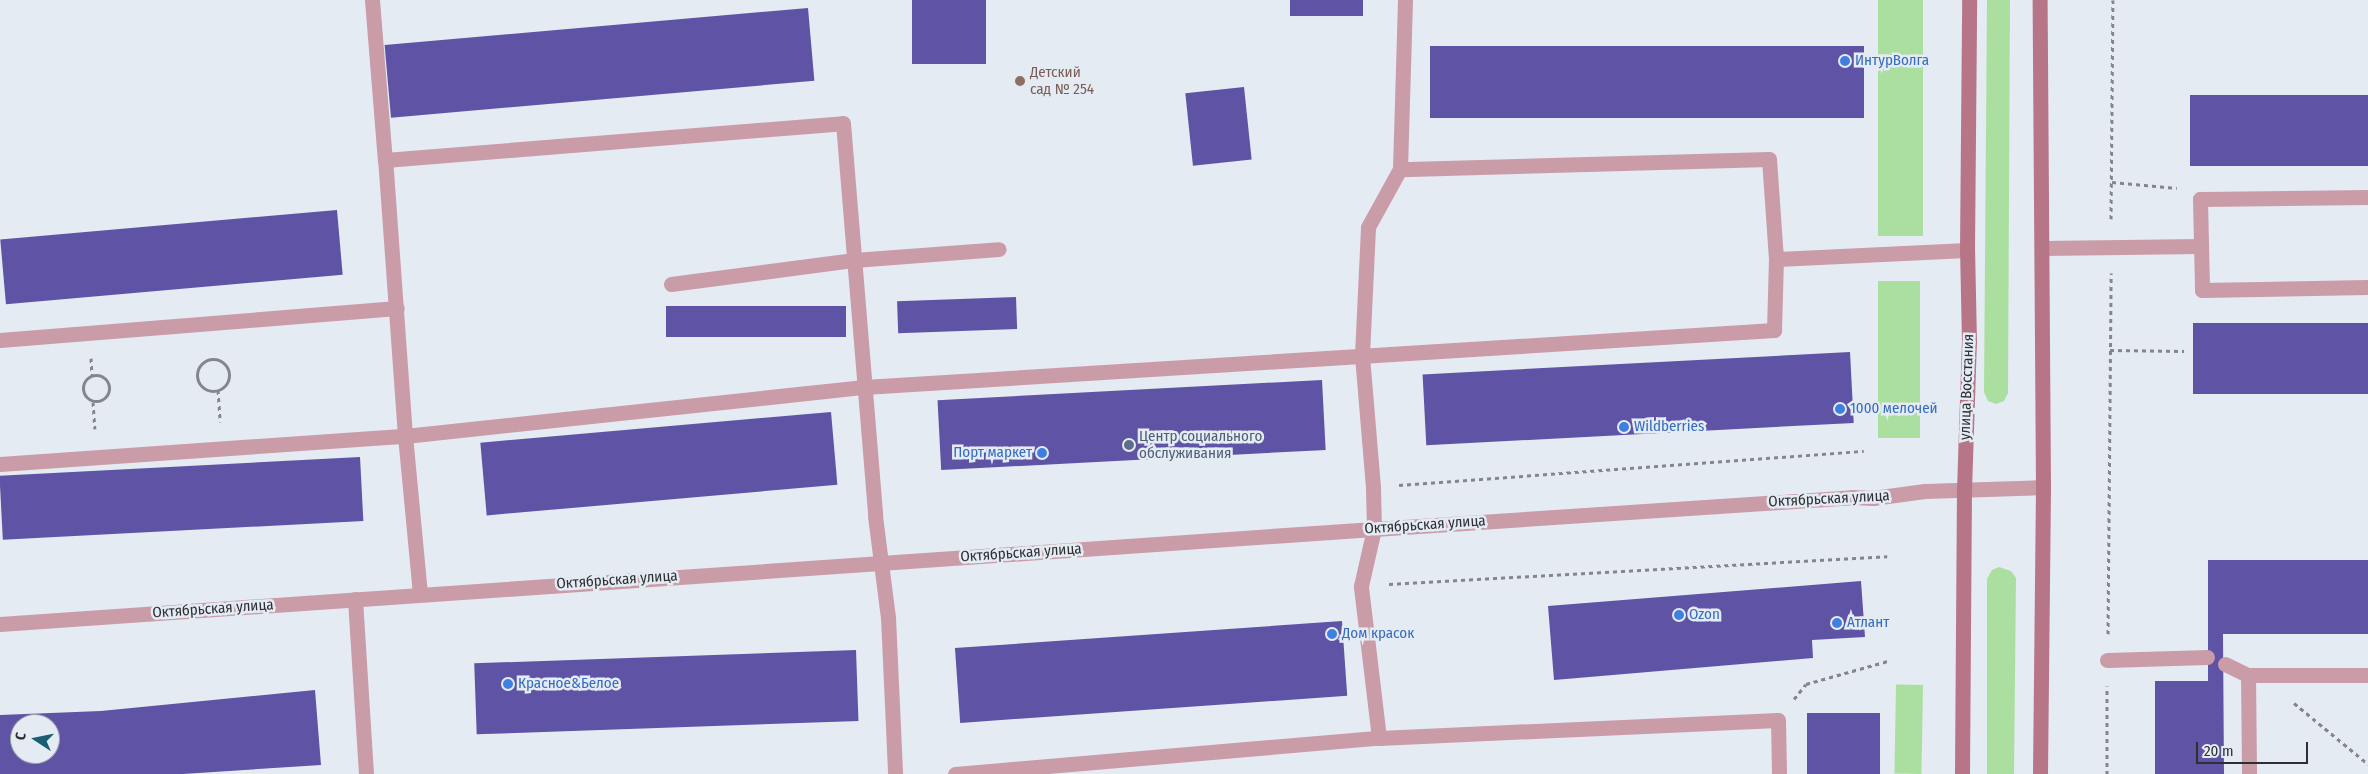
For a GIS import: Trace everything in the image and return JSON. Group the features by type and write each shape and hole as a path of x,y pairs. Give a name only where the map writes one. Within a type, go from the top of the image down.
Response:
{"main road":[{"name":"улица Восстания","path":"1962,774 1964,490 1969,342 1967,250 1969,0"},
{"path":"2040,0 2043,487 2040,774"}],"street":[{"path":"372,0 397,308 405,436 420,594"},
{"path":"1379,738 1361,586 1374,529 1373,487 1362,355 1368,227 1400,169 1405,0"},
{"path":"385,160 843,123 879,562 888,617 895,774"},
{"path":"0,464 405,436 864,387 1774,330 1776,259 1769,159 1400,169"},
{"path":"2368,197 2200,199 2202,290 2368,287"},
{"path":"2042,248 2201,246"},
{"path":"671,284 854,260 999,249"},
{"path":"1776,259 1967,250"},
{"path":"0,340 397,308"},
{"name":"Октябрьская улица","path":"0,624 879,562 1852,497 1873,498 1964,490 2043,487"},
{"path":"355,599 366,774"},
{"path":"2107,660 2207,657"},
{"path":"2225,664 2254,675 2368,675"},
{"path":"2249,774 2254,675"},
{"path":"955,774 1379,738 1778,720 1779,774"}],"path":[{"path":"2107,774 2113,0"},
{"path":"2112,182 2194,190 2200,199"},
{"path":"2110,350 2184,351"},
{"path":"208,359 218,360 227,367 228,380 218,390 209,390 200,384 197,375 200,366 208,359"},
{"path":"92,375 106,379 109,385 109,394 102,400 93,402 86,397 82,389 85,380 92,375"},
{"path":"1373,487 1864,451"},
{"path":"1361,586 1887,556"},
{"path":"1778,720 1806,684 1888,660"},
{"path":"2254,675 2368,764"}],"green space":[{"path":"1878,0 1923,0 1923,236 1878,236"},
{"path":"1987,0 2010,0 2008,393 2004,401 1996,404 1988,401 1984,392"},
{"path":"1878,281 1920,281 1920,438 1878,438"},
{"path":"1999,567 2011,571 2016,578 2014,774 1987,774 1987,579 1992,570"},
{"path":"1896,685 1923,685 1921,774 1894,774"}],"building":[{"path":"912,0 986,0 986,64 912,64"},
{"path":"1290,0 1363,0 1363,16 1290,16"},
{"path":"808,8 814,81 391,118 385,45"},
{"path":"1430,46 1864,46 1864,118 1430,118"},
{"path":"1244,87 1252,160 1193,166 1185,93"},
{"path":"2190,95 2368,95 2368,166 2190,166"},
{"path":"337,210 343,275 6,304 0,239"},
{"path":"1016,297 1017,329 898,333 897,301"},
{"path":"666,306 846,306 846,337 666,337"},
{"path":"2193,323 2368,323 2368,394 2193,394"},
{"path":"1850,352 1854,423 1426,445 1423,374"},
{"path":"1322,380 1326,450 941,470 938,400"},
{"path":"831,412 837,485 487,515 480,443"},
{"path":"360,457 363,521 3,540 0,476"},
{"path":"2208,560 2368,560 2368,634 2223,634 2224,774 2155,774 2155,681 2208,681"},
{"path":"1861,581 1865,637 1812,640 1813,658 1554,680 1548,606"},
{"path":"1342,621 1347,696 960,723 955,648"},
{"path":"856,650 858,721 477,734 474,663"},
{"path":"315,690 321,765 183,774 0,774 0,715 10,715 10,764 60,764 60,714 25,714 101,711"},
{"path":"1807,713 1880,713 1880,774 1807,774"}],"place":[{"name":"ИнтурВолга","path":"1845,61"},
{"name":"Детский сад № 254","path":"1020,81"},
{"name":"1000 мелочей","path":"1840,409"},
{"name":"Wildberries","path":"1624,427"},
{"name":"Центр социального обслуживания","path":"1129,445"},
{"name":"Порт маркет","path":"1042,453"},
{"name":"Ozon","path":"1679,615"},
{"name":"Атлант","path":"1837,623"},
{"name":"Дом красок","path":"1332,634"},
{"name":"Красное&Белое","path":"508,684"}]}
